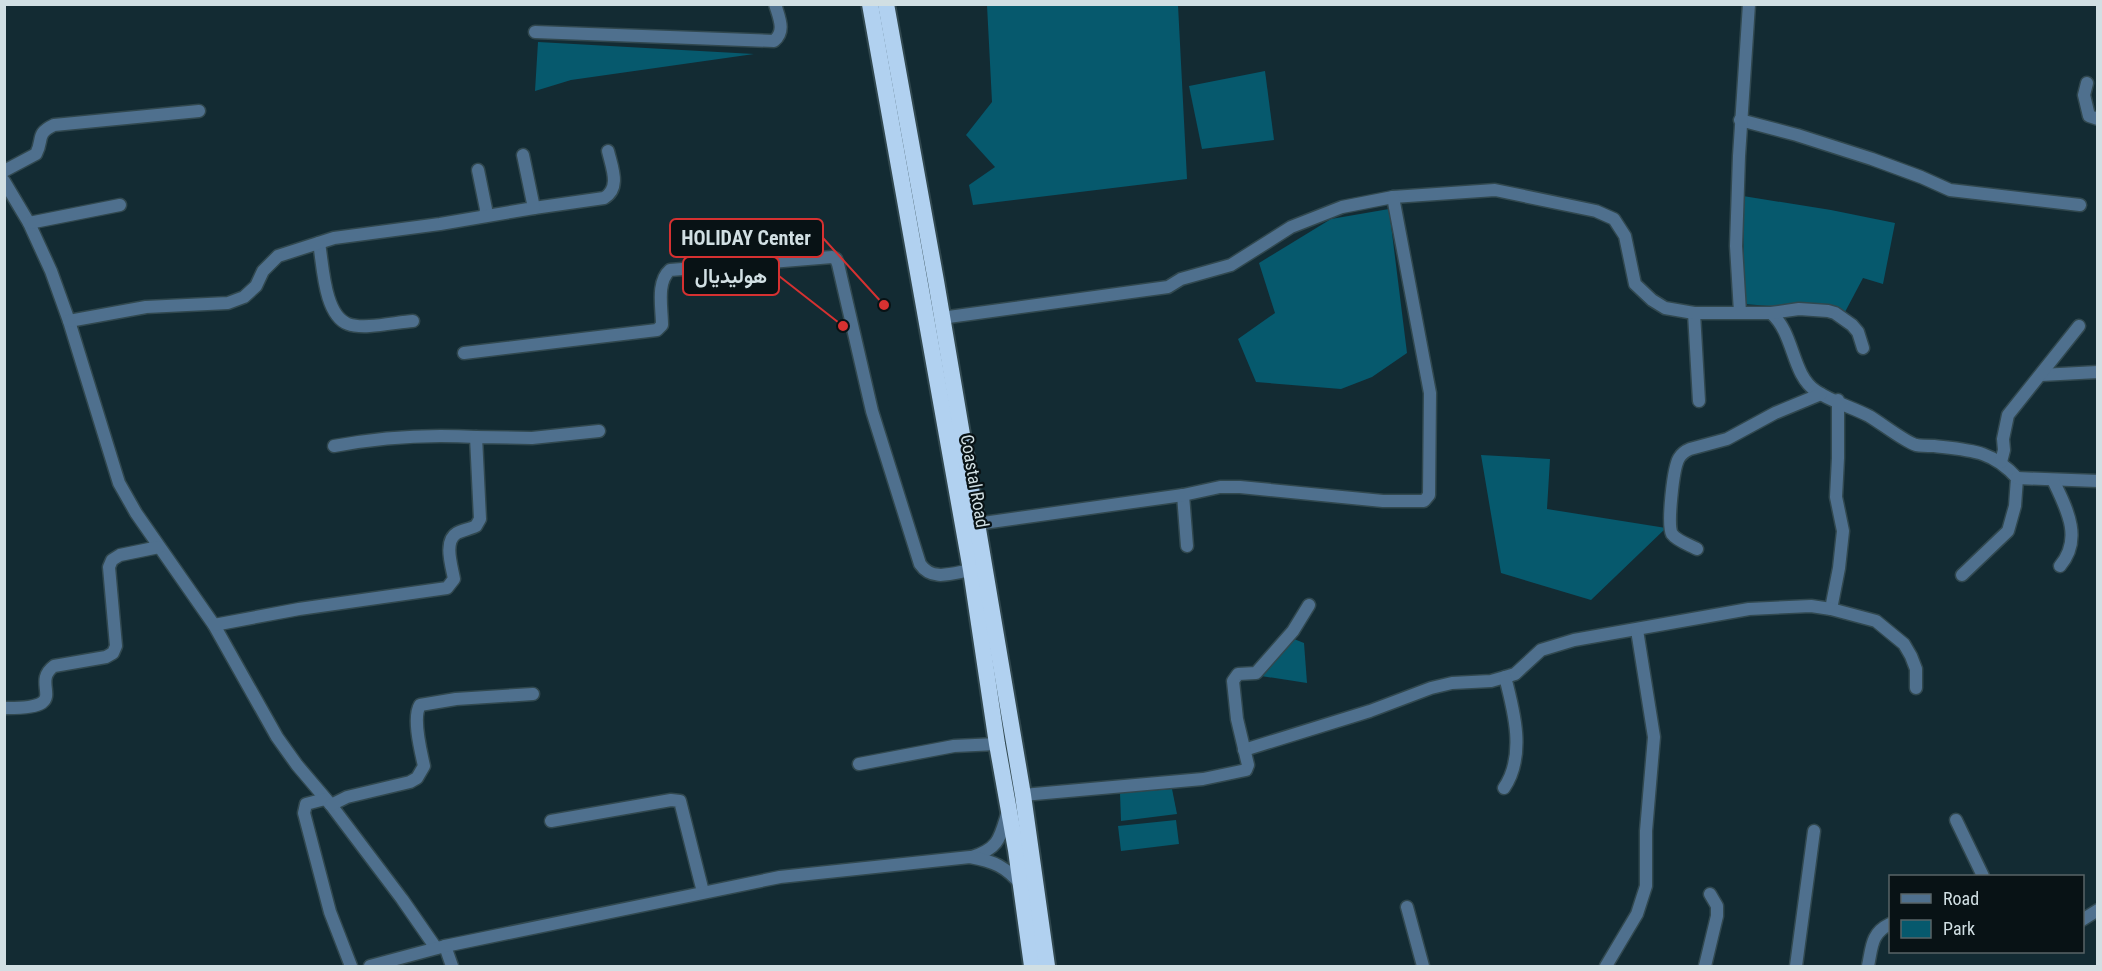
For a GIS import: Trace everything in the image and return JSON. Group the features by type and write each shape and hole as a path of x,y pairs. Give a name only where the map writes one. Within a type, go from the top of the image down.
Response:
{"highway":[{"name":"Coastal Road","path":"870,4 970,570 1032,966"},
{"name":"Coastal Road","path":"885,4 1023,795 1047,966"}],"street":[{"path":"535,32 774,41 780,36 782,29 775,4"},
{"path":"1740,312 1736,246 1740,120 1749,4"},
{"path":"2087,83 2084,95 2089,116 2097,119"},
{"path":"4,171 36,154 44,129 54,125 199,111"},
{"path":"1740,120 1872,159 1950,190 2080,205"},
{"path":"69,321 146,307 228,303 244,297 256,286 262,271 278,256 351,235 440,224 604,198 611,194 615,184 609,151"},
{"path":"523,155 534,208"},
{"path":"478,170 486,209 485,216"},
{"path":"6,188 29,223 51,271 69,321 119,483 136,513 214,625 277,737 440,947 452,966"},
{"path":"941,318 1168,287 1181,279 1231,266 1291,228 1342,207 1393,197 1495,190 1596,211 1614,219 1621,226 1625,236 1635,284 1665,308 1694,313 1771,313 1799,309 1835,313 1858,332 1863,348"},
{"path":"976,524 1183,495 1220,487 1383,501 1424,501 1427,499 1429,495 1430,393 1393,197"},
{"path":"29,223 120,205"},
{"path":"318,243 329,302 336,314 347,324 363,326 413,321"},
{"path":"464,353 657,330 662,325 661,283 664,275 670,270 832,257 838,264 872,411 920,564 926,572 935,576 970,570"},
{"path":"1694,313 1699,401"},
{"path":"1771,313 1780,321 1803,376 1813,389 1831,400 1838,400 1871,417 1915,445 1963,448 2001,462 2017,478 2097,480"},
{"path":"2001,462 2008,414 2079,326"},
{"path":"2041,375 2097,372"},
{"path":"1697,549 1672,534 1670,523 1675,468 1680,457 1685,451 1727,439 1775,413 1821,394"},
{"path":"1831,609 1843,531 1836,497 1838,400"},
{"path":"334,446 357,441 424,435 532,438 599,431"},
{"path":"214,625 299,609 447,588 454,579 451,540 456,533 476,526 480,519 476,437"},
{"path":"1962,574 2008,531 2015,506 2017,478"},
{"path":"2053,480 2072,525 2071,547 2068,557 2060,566"},
{"path":"1183,495 1187,546"},
{"path":"4,708 28,708 43,703 47,698 48,670 54,666 106,657 112,653 116,646 109,567 112,560 120,555 159,547"},
{"path":"1023,795 1203,779 1242,772 1248,768 1234,698 1235,676 1242,673 1256,673 1293,631 1309,605"},
{"path":"1244,750 1360,714 1431,688 1452,683 1491,681 1515,674 1541,650 1574,640 1749,609 1793,606 1831,609 1876,621 1904,644 1917,669 1916,688"},
{"path":"1606,966 1637,914 1646,886 1646,840 1654,737 1637,630"},
{"path":"1504,788 1513,772 1516,745 1514,713 1505,677"},
{"path":"351,966 330,912 304,813 306,804 328,802 410,782 417,778 424,766 418,731 420,705 456,699 533,694"},
{"path":"859,764 954,746 997,744"},
{"path":"551,821 671,800 680,801 703,892"},
{"path":"370,966 440,947 780,877 970,857 987,851 997,843 1008,810"},
{"path":"1956,820 1983,875"},
{"path":"1796,966 1814,831"},
{"path":"970,857 998,864 1009,872 1021,886"},
{"path":"1705,966 1717,916 1717,906 1710,894"},
{"path":"1407,907 1423,966"},
{"path":"2084,919 2097,910"},
{"path":"1868,966 1870,951 1878,932 1889,925"}],"green space":[{"path":"987,5 1178,5 1187,179 973,205 969,185 995,167 966,135 992,102"},
{"path":"538,42 754,54 571,80 535,91"},
{"path":"1265,71 1274,140 1202,149 1189,86"},
{"path":"1743,196 1895,223 1883,284 1863,278 1845,312 1744,304"},
{"path":"1389,209 1407,353 1372,377 1341,389 1256,382 1238,339 1275,313 1259,263 1331,219"},
{"path":"1481,455 1550,459 1547,509 1666,528 1591,600 1501,573"},
{"path":"1294,639 1304,643 1307,683 1261,676"},
{"path":"1172,789 1177,814 1121,821 1120,793"},
{"path":"1176,820 1179,844 1121,851 1118,826"}],"place":[{"name":"HOLIDAY Center","path":"884,305"},
{"name":"هوليديال","path":"843,326"}]}
